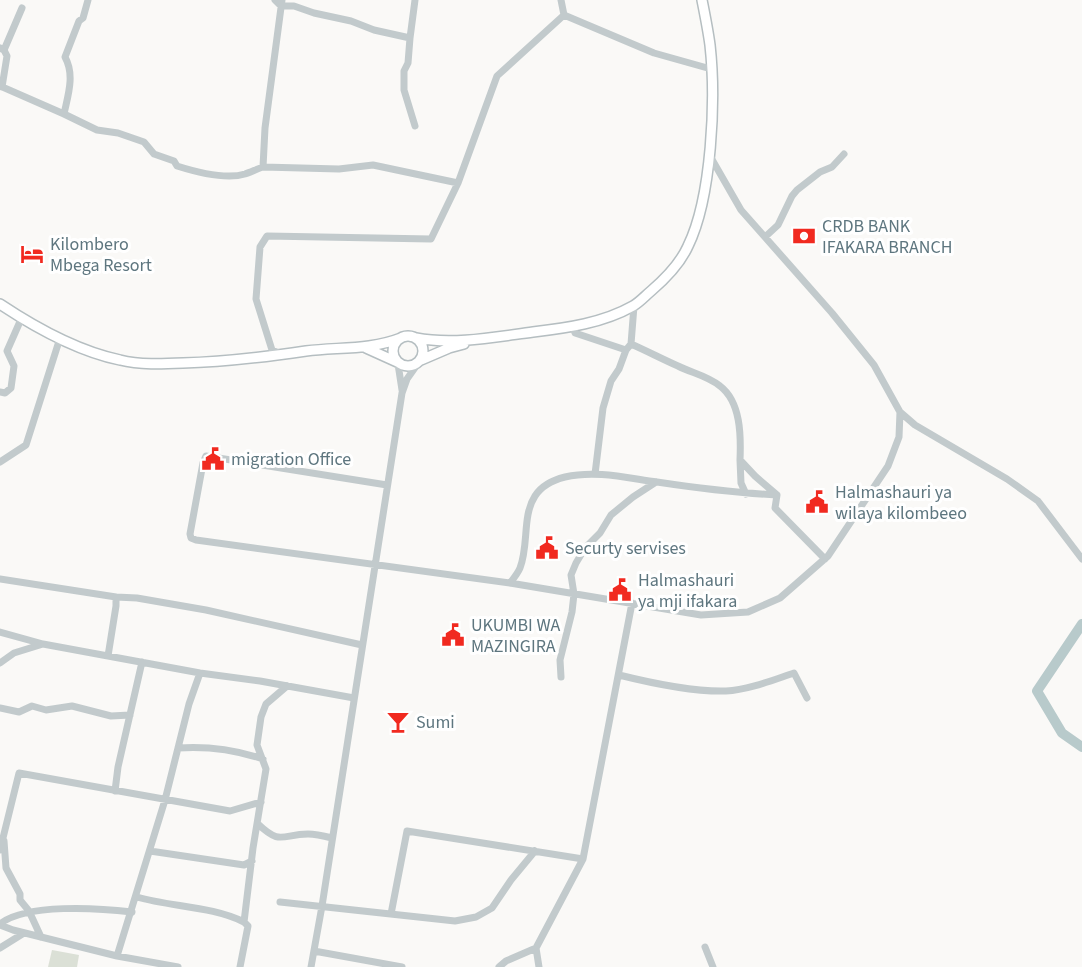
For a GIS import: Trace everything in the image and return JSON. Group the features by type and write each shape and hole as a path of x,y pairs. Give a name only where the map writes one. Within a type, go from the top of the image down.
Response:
{"main road":[{"path":"0,304 60,338 94,353 121,361 157,364 203,363 365,347 385,344 410,336 430,341 481,339 573,327 602,319 634,306 672,270 688,246 702,207 710,156 711,69 710,45 702,0"},
{"path":"398,363 392,350 394,344 401,338"},
{"path":"416,338 422,346 423,353 420,361"},
{"path":"365,347 398,363 411,366 449,348 481,339"}],"street":[{"path":"64,114 70,85 70,66 65,57 79,21 83,18 88,0"},
{"path":"415,0 408,63 404,71 404,90 415,126"},
{"path":"561,0 564,15"},
{"path":"263,167 279,2 351,21 374,30 410,38"},
{"path":"22,8 2,49 8,56 1,87 97,130 118,133 144,142 154,154 174,161 177,166 223,175 243,175 263,167 339,169 373,165 458,183"},
{"path":"564,15 654,53 711,69"},
{"path":"283,355 272,350 256,299 260,247 267,236 431,239 458,183 497,76 564,15"},
{"path":"765,237 778,225 797,190 820,172 832,167 844,154"},
{"path":"710,156 741,210 832,313 874,366 900,412 915,425 1006,479 1038,501 1082,560"},
{"path":"595,474 608,391 626,350 632,344 634,306"},
{"path":"0,392 5,393 11,388 14,366 7,351 22,317"},
{"path":"573,327 575,333 626,350"},
{"path":"0,462 26,446 60,338"},
{"path":"632,344 679,367 704,376 721,386 732,400 740,428 741,483 746,494"},
{"path":"311,967 402,393 420,361"},
{"path":"398,363 402,393"},
{"path":"387,485 206,456 191,538 510,583 701,615 748,612 780,598 825,559 888,466 899,436 900,412"},
{"path":"740,460 777,495"},
{"path":"510,583 520,570 524,556 530,508 534,497 544,485 553,480 595,474 746,494 777,495"},
{"path":"561,676 560,660 567,636 574,594 571,575 585,548 600,533 611,515 656,482"},
{"path":"777,495 775,508 825,559"},
{"path":"0,579 206,610 362,645"},
{"path":"108,656 116,597"},
{"path":"539,967 536,948 583,859 632,603"},
{"path":"0,632 43,644 354,698"},
{"path":"0,663 14,653 43,644"},
{"path":"115,791 118,767 142,662"},
{"path":"117,956 165,800 189,704 200,673"},
{"path":"619,675 664,686 727,691 794,673 807,698"},
{"path":"244,922 266,769 257,745 261,717 266,704 287,686"},
{"path":"0,708 19,712 32,706 46,710 72,706 111,716 130,715"},
{"path":"178,748 209,748 263,759"},
{"path":"251,755 258,748"},
{"path":"0,850 19,773 230,811 261,802"},
{"path":"258,824 272,837 285,838 306,834 332,838"},
{"path":"391,914 407,831 583,859"},
{"path":"3,839 6,843 6,868 20,894 20,900 30,913 41,937"},
{"path":"150,851 244,865 252,861"},
{"path":"280,902 455,921 476,917 492,908 535,851"},
{"path":"136,897 154,902 206,909 235,917 244,922 248,926 240,967"},
{"path":"0,924 10,916 54,908 132,912"},
{"path":"0,924 24,933 117,956 178,967"},
{"path":"0,948 24,933"},
{"path":"705,947 713,967"},
{"path":"499,967 506,961 536,948"},
{"path":"314,951 402,967"}],"shaded area":[{"path":"52,950 79,955 77,967 48,967"}],"waterway":[{"path":"1082,624 1037,691 1062,733 1082,747"}],"place":[{"name":"CRDB BANK IFAKARA BRANCH","path":"804,236"},
{"name":"Kilombero Mbega Resort","path":"32,254"},
{"name":"migration Office","path":"213,459"},
{"name":"Halmashauri ya wilaya kilombeeo","path":"817,502"},
{"name":"Securty servises","path":"547,548"},
{"name":"Halmashauri ya mji ifakara","path":"620,590"},
{"name":"UKUMBI WA MAZINGIRA","path":"453,635"},
{"name":"Sumi","path":"398,722"}]}
